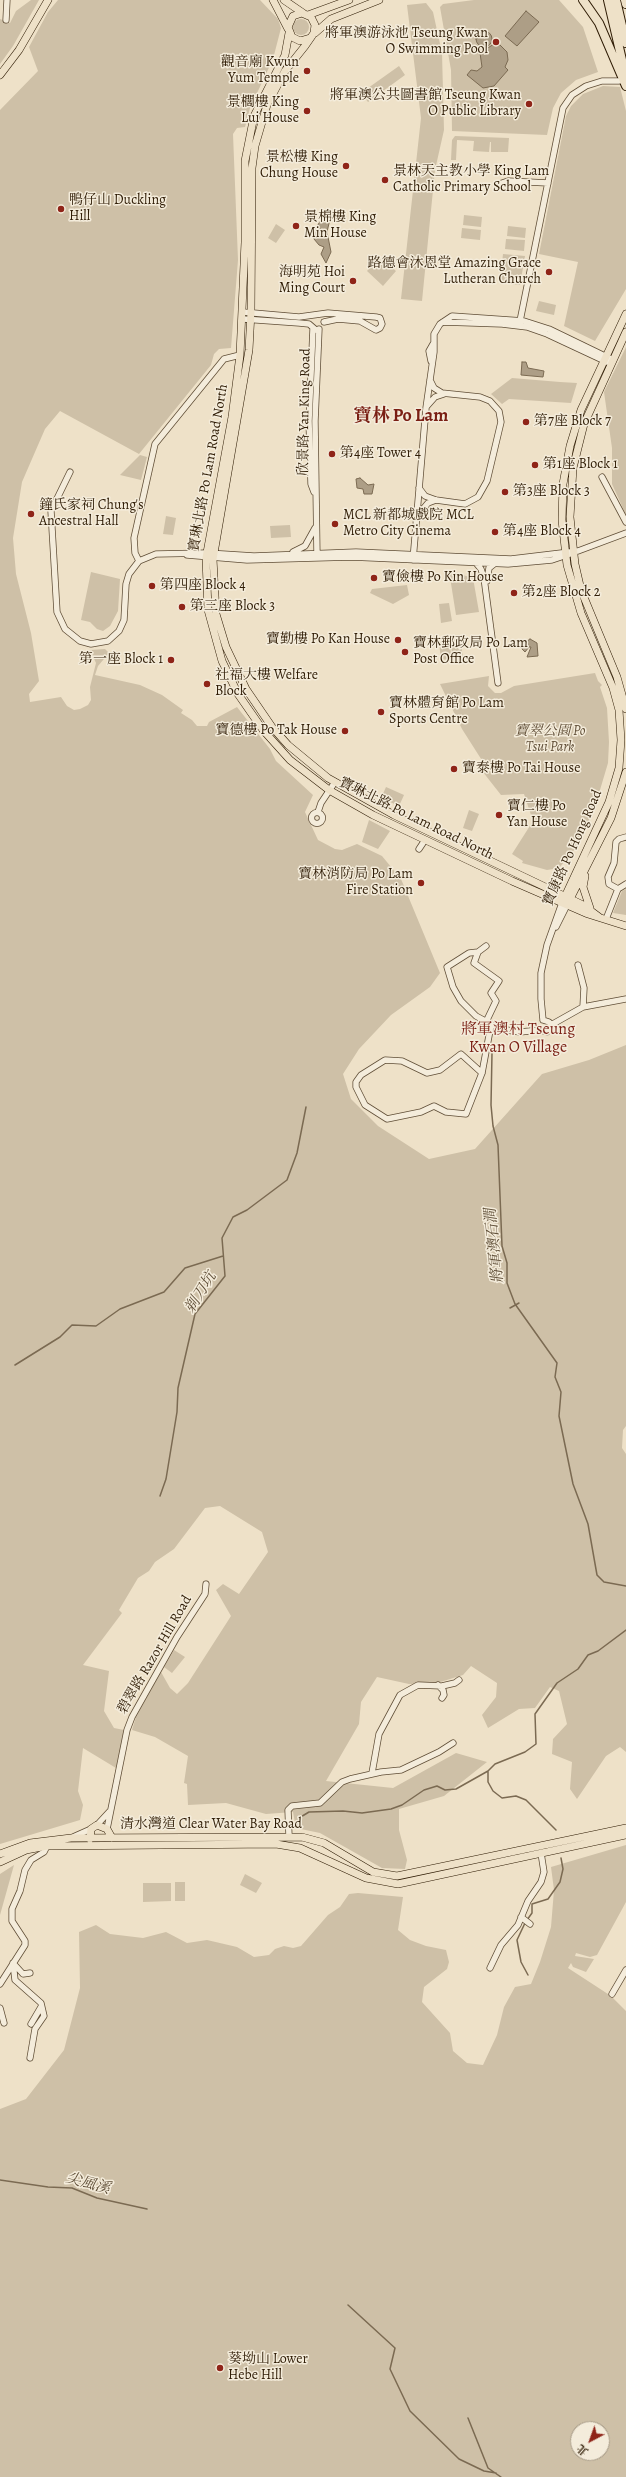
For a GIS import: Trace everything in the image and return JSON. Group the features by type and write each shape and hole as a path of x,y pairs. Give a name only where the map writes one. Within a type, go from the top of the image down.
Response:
{"highway":[{"path":"582,0 599,23 626,86"},
{"path":"608,0 623,79"},
{"path":"616,0 626,43"},
{"path":"625,0 626,4"}],"main road":[{"path":"0,75 19,50 48,0"},
{"path":"273,0 288,31 298,41 312,35 314,21 284,0"},
{"path":"288,31 293,16 306,14 349,0"},
{"name":"寶琳北路 Po Lam Road North","path":"379,0 332,19 312,35 285,71 267,105 255,146 251,195 251,316 242,397 210,556 216,614 235,669 246,689 277,733 311,765 335,782 394,815 566,901 588,914 626,926"},
{"name":"寶琳北路 Po Lam Road North","path":"288,31 285,55 254,116 246,154 243,319 240,355 232,417 210,556 210,621 220,657 232,684 253,718 281,750 329,790 373,815 425,840 566,901 590,909 602,918"},
{"name":"寶康路 Po Hong Road","path":"626,314 587,416 574,461 570,508 575,552 583,598 617,677 626,709"},
{"name":"寶康路 Po Hong Road","path":"566,901 609,802 619,768 621,740 618,710 613,688 580,613 565,555 562,508 567,458 581,410 608,360 626,332"},
{"name":"寶康路 Po Hong Road","path":"566,901 587,868 615,809 626,772"},
{"path":"587,868 583,887 590,909"},
{"path":"102,1844 90,1839 94,1827 107,1829 112,1838"},
{"name":"清水灣道 Clear Water Bay Road","path":"0,1854 30,1843 70,1838 308,1837 324,1843 368,1870 384,1875 397,1876 626,1828"},
{"name":"清水灣道 Clear Water Bay Road","path":"0,1862 26,1850 102,1844 276,1844 288,1845 311,1852 366,1878 398,1884 626,1836"},
{"path":"308,1837 315,1846 311,1852"}],"street":[{"path":"6,20 7,0"},
{"path":"520,323 560,118 568,99 581,88 591,84 623,79"},
{"path":"499,184 508,182 548,183"},
{"path":"242,312 251,316 309,324 316,329 324,322 338,319 367,323 376,330 382,324 380,318 376,317 328,313 310,317 251,316 243,319"},
{"path":"318,315 324,322"},
{"path":"413,557 418,516 419,488 431,361 430,351 433,344 435,331 443,322 452,316 520,323 549,329 608,360"},
{"path":"309,324 310,317"},
{"path":"358,325 367,323"},
{"name":"欣景路 Yan King Road","path":"316,329 308,421 311,484 314,494 317,555"},
{"path":"139,561 134,553 134,537 155,444 224,359 240,355"},
{"path":"419,488 425,496 436,500 465,504 474,500 482,492 488,475 501,422 499,411 490,400 480,397 445,394 436,390 429,378"},
{"path":"426,408 435,398 445,394"},
{"path":"70,472 51,511 57,612 65,629 75,638 87,644 100,644 115,637 124,620 127,580 139,561 156,554 259,560 317,555"},
{"path":"602,477 626,522"},
{"path":"418,516 428,504 436,500"},
{"name":"欣景路 Yan King Road","path":"291,553 305,546 315,527"},
{"path":"413,557 494,564 537,562 575,552 626,533"},
{"path":"210,556 254,556 291,553 317,555 507,559 565,555"},
{"path":"476,563 482,571 486,591 498,683"},
{"path":"486,591 488,569 494,564"},
{"path":"318,812 329,790 335,782"},
{"path":"618,889 609,884 608,877 614,863 616,842 622,837 626,837"},
{"path":"419,849 425,840"},
{"path":"602,918 618,889 626,884"},
{"name":"寶康路 Po Hong Road","path":"543,1020 541,973 551,936 566,901"},
{"path":"486,946 478,952 469,953 447,967 453,987 461,1001 472,1013 488,1024 510,1031 540,1030 547,1032 551,1025 583,1007 626,1000"},
{"path":"478,952 474,963 499,981 491,993 496,1001 488,1024 482,1073 468,1112 463,1115 446,1112 434,1106 421,1112 387,1119 368,1108 356,1089 360,1077 385,1060 402,1061 426,1073 440,1070 461,1054 482,1073"},
{"path":"578,965 584,988 583,1007"},
{"path":"540,1030 539,1024 543,1020 549,1022 551,1025"},
{"name":"碧翠路 Razor Hill Road","path":"107,1829 127,1730 132,1717 174,1641 205,1594 206,1584"},
{"path":"372,1773 380,1734 400,1695 418,1685 455,1683 459,1680"},
{"path":"438,1685 443,1690 442,1698"},
{"path":"289,1836 288,1812 292,1806 320,1803 342,1782 372,1773 401,1770 439,1752 453,1743"},
{"name":"碧翠路 Razor Hill Road","path":"70,1838 94,1827 110,1810"},
{"path":"0,1984 25,1946 25,1941 12,1921 12,1909 20,1891 25,1870 31,1860 46,1849"},
{"path":"26,1850 31,1860"},
{"path":"490,1968 501,1945 526,1921 528,1900 541,1882 544,1872 541,1853"},
{"path":"13,1963 23,1974 30,1973"},
{"path":"13,1963 15,1980 18,1985 38,2000 44,2016 35,2029 30,2058"},
{"path":"612,1994 626,1970"},
{"path":"31,2024 41,2007"},
{"path":"0,2008 4,2023"}],"green space":[{"path":"31,0 39,0 13,46 0,64 0,19 10,23 16,11"},
{"path":"58,0 260,0 278,19 281,28 273,59 250,108 245,127 237,128 233,134 238,260 231,348 219,349 214,354 211,365 139,454 60,411 45,429 22,482 13,538 16,574 31,633 39,681 29,694 30,702 61,697 67,706 74,710 88,705 91,700 90,687 96,663 90,650 105,649 109,653 98,666 95,675 140,685 162,695 183,710 181,713 192,720 197,726 207,726 209,722 237,707 270,749 276,761 313,795 305,812 318,840 335,849 342,850 357,844 382,856 401,879 440,973 430,987 391,1015 359,1049 343,1074 351,1099 378,1126 429,1159 475,1149 542,1074 589,1060 626,1045 626,1426 623,1430 622,1448 626,1454 626,1752 620,1747 606,1756 577,1799 570,1789 572,1762 552,1754 553,1739 567,1724 559,1691 550,1687 535,1708 519,1709 488,1728 482,1715 496,1697 497,1683 471,1666 463,1675 437,1683 409,1684 377,1677 361,1702 359,1724 326,1781 393,1788 456,1753 487,1762 444,1796 399,1809 399,1830 407,1860 405,1869 382,1868 320,1833 296,1828 293,1812 266,1814 226,1803 188,1805 187,1784 184,1783 188,1756 155,1737 132,1730 136,1717 161,1672 170,1688 177,1694 188,1683 231,1616 216,1590 223,1584 239,1594 268,1552 262,1532 220,1506 205,1508 174,1549 155,1562 149,1571 138,1578 119,1610 122,1613 83,1665 109,1671 104,1711 114,1728 124,1730 116,1768 83,1748 78,1791 83,1805 80,1820 0,1844 0,110 38,71 29,47 48,12"},
{"path":"474,0 559,0 583,27 598,72 576,80 561,93 553,108 547,135 452,131 451,70 440,7 443,4"},
{"path":"426,3 433,12 442,53 444,130 435,170 422,301 401,299 421,118 407,5"},
{"path":"298,19 304,19 309,24 307,33 304,35 298,35 293,30 293,24"},
{"path":"399,66 405,75 368,102 361,93"},
{"path":"603,86 620,87 626,111 626,289 595,341 564,326 578,262 539,254 566,116 571,106 583,94"},
{"path":"455,136 509,138 508,152 491,152 491,142 489,152 473,151 474,141 457,140 456,160 451,160 452,140"},
{"path":"464,215 482,217 481,227 463,225"},
{"path":"276,224 285,230 276,243 268,238"},
{"path":"508,226 526,228 525,238 507,236"},
{"path":"462,228 481,230 480,240 461,238"},
{"path":"506,239 525,240 524,251 505,249"},
{"path":"503,254 525,256 520,285 500,283"},
{"path":"379,257 396,271 383,286 367,271"},
{"path":"539,301 556,305 554,315 536,311"},
{"path":"626,347 626,515 612,484 612,448 604,392"},
{"path":"512,378 577,383 571,403 509,399 502,404 491,394"},
{"path":"140,455 147,457 141,480 120,475"},
{"path":"166,516 176,518 173,535 163,534"},
{"path":"290,525 291,537 271,538 270,526"},
{"path":"449,571 473,578 479,612 456,615"},
{"path":"91,572 120,579 118,611 110,626 103,631 97,629 90,622 81,620"},
{"path":"407,585 409,595 393,604 370,593 372,589"},
{"path":"449,603 452,621 441,623 439,604"},
{"path":"460,639 463,657 453,658 450,640"},
{"path":"449,641 452,659 441,660 439,642"},
{"name":"寶翠公園 Po Tsui Park","path":"595,673 598,681 602,685 600,687 607,708 609,742 608,763 597,800 580,843 559,868 547,870 522,863 523,861 512,854 533,821 524,794 501,795 479,767 483,762 462,729 440,684 489,676 488,686 495,693 501,693 514,686"},
{"path":"386,787 404,795 399,806 381,798"},
{"path":"469,810 479,814 472,831 463,828"},
{"path":"369,820 390,831 378,849 362,842"},
{"path":"626,889 626,915 613,913 622,891"},
{"path":"174,1650 185,1657 172,1673 164,1667"},
{"path":"626,1845 626,1902 597,1955 590,1957 576,1953 575,1956 594,1959 586,1972 573,1967 571,1963 568,1968 611,1996 626,2011 626,2477 0,2477 0,2109 26,2099 64,2050 80,1988 79,1932 96,1925 110,1934 143,1938 166,1932 187,1943 207,1940 237,1947 254,1957 269,1955 275,1949 284,1946 293,1948 301,1946 328,1915 340,1907 349,1894 358,1893 403,1897 398,1930 410,1940 426,1946 446,1950 449,1962 447,1969 424,1987 422,2002 450,2033 453,2051 467,2063 483,2065 497,2035 504,2007 515,1987 531,1984 540,1962 551,1927 554,1890 551,1867"},
{"path":"14,1865 0,1915 0,1874"},
{"path":"245,1874 262,1883 256,1893 240,1885"},
{"path":"175,1882 185,1882 185,1901 175,1901"},
{"path":"143,1883 171,1883 171,1901 143,1902"}],"shaded area":[{"path":"526,11 539,22 517,46 505,36"},
{"path":"481,31 487,31 492,36 490,45 487,47 481,47 476,42 476,36"},
{"path":"494,44 500,45 507,52 508,60 505,67 508,70 494,86 483,88 467,75 471,70 477,71 482,67 480,53"},
{"path":"330,219 327,232 331,252 326,263 321,254 324,247 319,245 314,239 314,231 321,220"},
{"path":"522,362 526,362 528,368 544,371 543,377 521,375"},
{"path":"360,478 368,485 374,484 372,494 364,494 363,489 357,488 356,479"},
{"path":"530,639 537,643 538,656 527,657 531,647 529,647 525,652 522,649 522,645"}],"waterway":[{"name":"將軍澳石澗","path":"492,1053 491,1105 493,1126 498,1145 502,1246 507,1263 507,1283 515,1304 557,1363 555,1377 561,1392 559,1416 573,1484 588,1524 597,1575 604,1582 626,1586"},
{"name":"剃刀坑","path":"160,1496 166,1479 177,1412 178,1388 195,1314 225,1276 222,1238 233,1217 247,1210 287,1180 297,1153 306,1107"},
{"path":"15,1365 60,1337 72,1325 96,1326 120,1309 164,1292 185,1268 223,1256"},
{"name":"將軍澳石澗","path":"510,1308 519,1303"},
{"path":"556,1830 526,1800 516,1796 502,1798 493,1791 488,1782 488,1771 495,1764 525,1752 536,1744 535,1714 557,1683 578,1669 588,1655 598,1651 626,1630"},
{"path":"299,1818 309,1812 343,1811 362,1813 391,1809 402,1805 424,1790 437,1786 445,1790 456,1789 488,1771"},
{"path":"527,1920 532,1913 532,1904 548,1899 560,1882 563,1869 561,1858"},
{"path":"525,1923 517,1940 521,1962 528,1975"},
{"name":"尖風溪","path":"0,2180 48,2187 72,2188 97,2198 147,2209"},
{"path":"348,2305 395,2348 390,2369 410,2411 459,2459 484,2471 496,2473"},
{"path":"468,2418 488,2468 501,2477"}],"place":[{"name":"將軍澳游泳池 Tseung Kwan O Swimming Pool","path":"496,42"},
{"name":"觀音廟 Kwun Yum Temple","path":"307,71"},
{"name":"將軍澳公共圖書館 Tseung Kwan O Public Library","path":"529,104"},
{"name":"景櫚樓 King Lui House","path":"307,111"},
{"name":"景松樓 King Chung House","path":"346,166"},
{"name":"景林天主教小學 King Lam Catholic Primary School","path":"385,180"},
{"name":"鴨仔山 Duckling Hill","path":"61,209"},
{"name":"景棉樓 King Min House","path":"296,226"},
{"name":"路德會沐恩堂 Amazing Grace Lutheran Church","path":"549,272"},
{"name":"海明苑 Hoi Ming Court","path":"353,281"},
{"name":"第7座 Block 7","path":"526,422"},
{"name":"第4座 Tower 4","path":"332,454"},
{"name":"第1座 Block 1","path":"535,465"},
{"name":"第3座 Block 3","path":"505,492"},
{"name":"鐘氏家祠 Chung's Ancestral Hall","path":"31,514"},
{"name":"MCL 新都城戲院 MCL Metro City Cinema","path":"335,524"},
{"name":"第4座 Block 4","path":"495,532"},
{"name":"寶儉樓 Po Kin House","path":"374,578"},
{"name":"第四座 Block 4","path":"152,586"},
{"name":"第2座 Block 2","path":"514,593"},
{"name":"第三座 Block 3","path":"182,607"},
{"name":"寶勤樓 Po Kan House","path":"398,640"},
{"name":"寶林郵政局 Po Lam Post Office","path":"405,652"},
{"name":"第一座 Block 1","path":"171,660"},
{"name":"社福大樓 Welfare Block","path":"207,684"},
{"name":"寶林體育館 Po Lam Sports Centre","path":"381,712"},
{"name":"寶德樓 Po Tak House","path":"345,731"},
{"name":"寶泰樓 Po Tai House","path":"454,769"},
{"name":"寶仁樓 Po Yan House","path":"499,815"},
{"name":"寶林消防局 Po Lam Fire Station","path":"421,883"},
{"name":"葵坳山 Lower Hebe Hill","path":"220,2368"}],"district":[{"name":"寶林 Po Lam","path":"401,417"},
{"name":"將軍澳村 Tseung Kwan O Village","path":"518,1039"}]}
